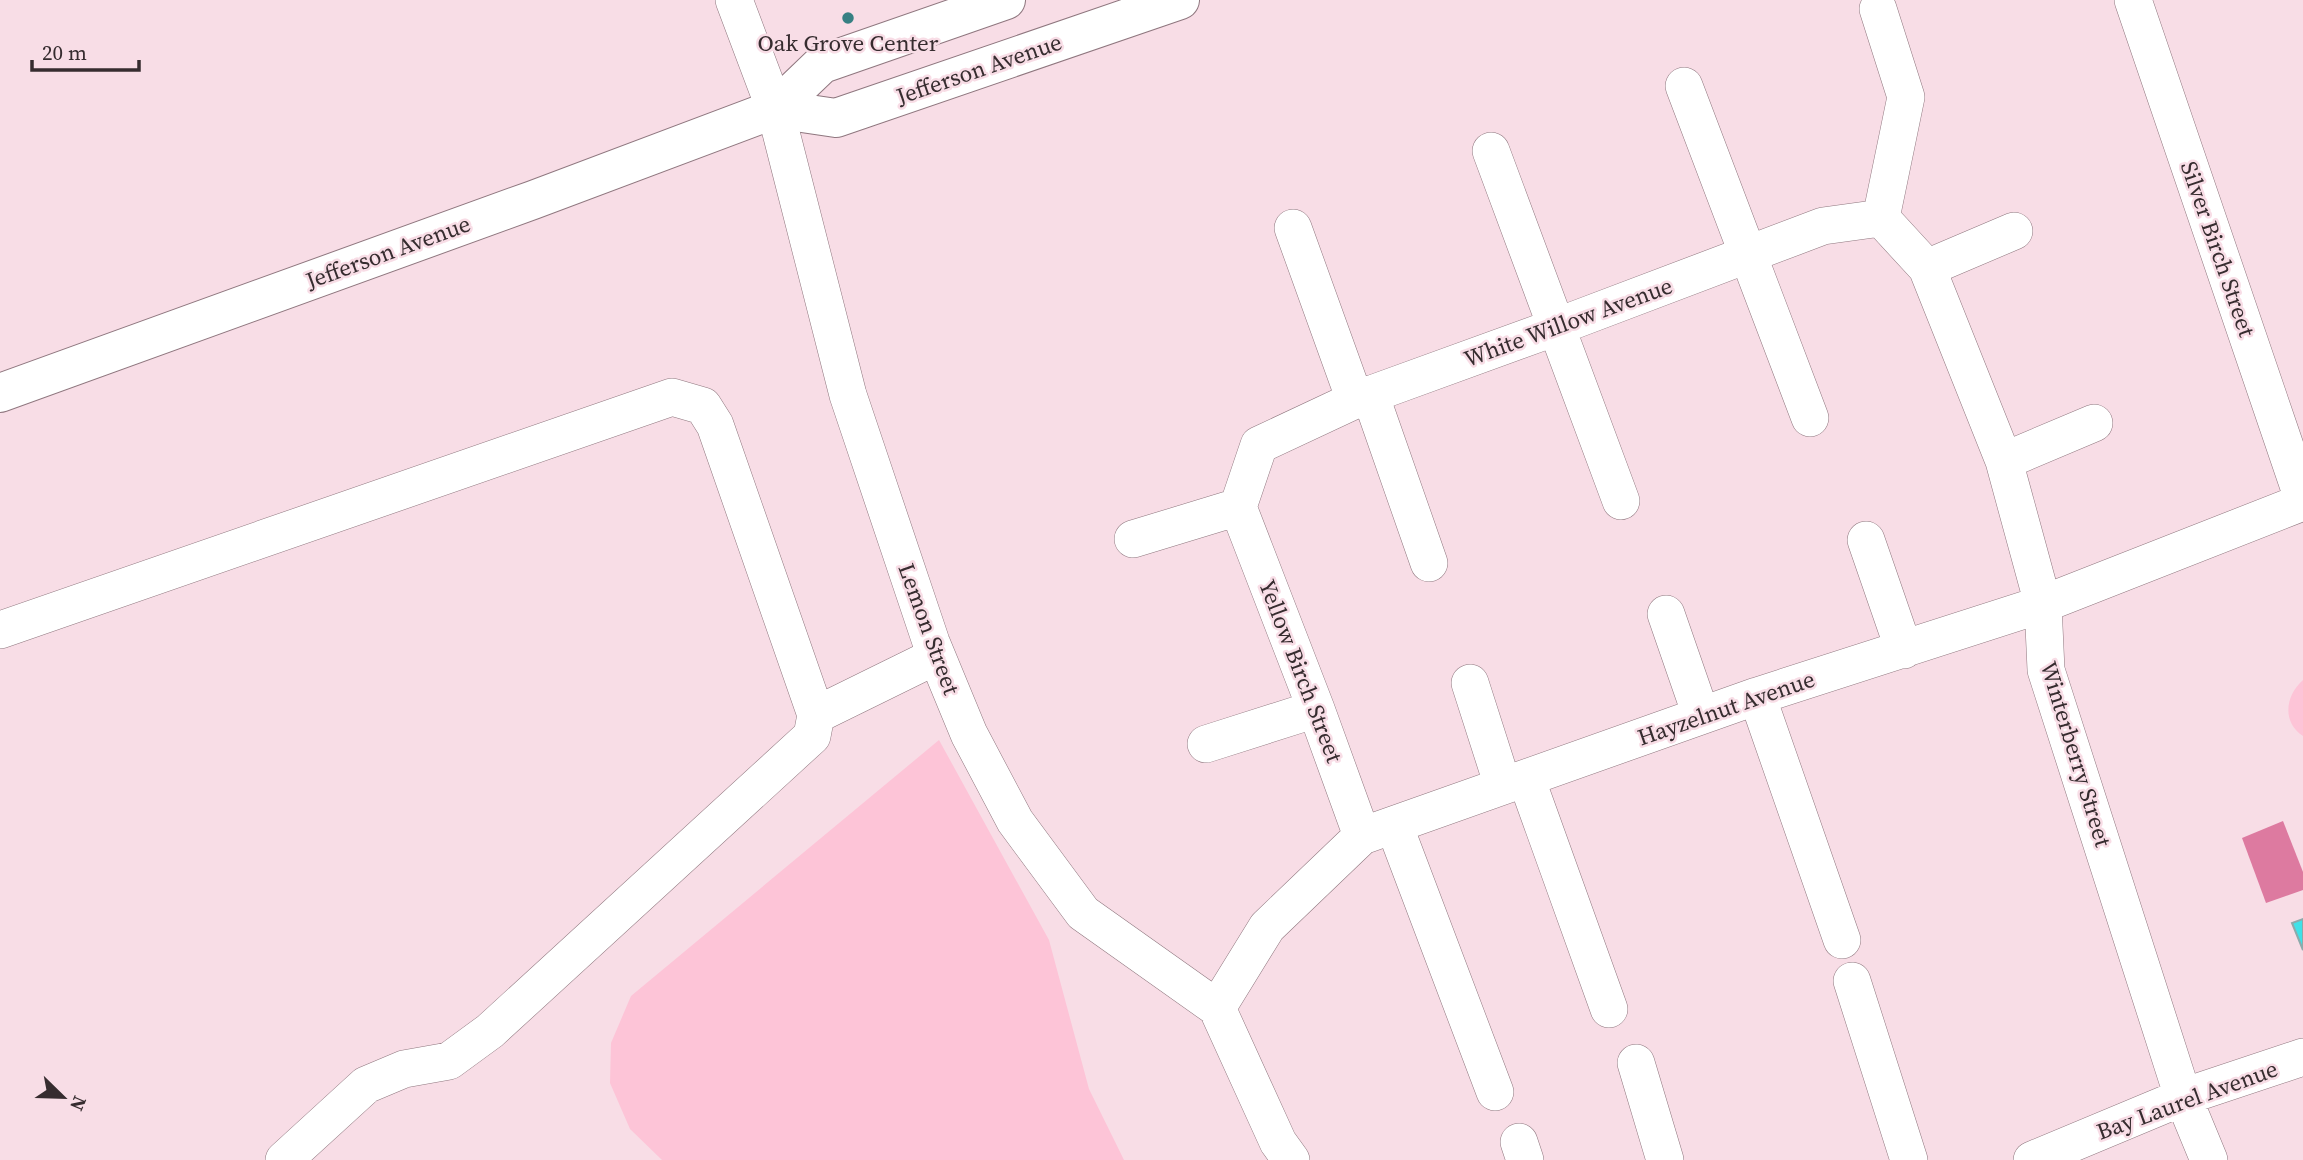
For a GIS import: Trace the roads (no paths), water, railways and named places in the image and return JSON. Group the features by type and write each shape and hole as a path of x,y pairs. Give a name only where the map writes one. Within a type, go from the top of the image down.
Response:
{"main road":[{"name":"Jefferson Avenue","path":"0,393 533,200 775,109 822,64 1006,0"},
{"name":"Jefferson Avenue","path":"775,109 836,118 1180,0"}],"street":[{"name":"Lemon Street","path":"734,0 775,109 848,395 936,656 969,734 1015,821 1083,914 1217,1009"},
{"name":"Silver Birch Street","path":"2133,0 2303,500"},
{"path":"1878,9 1906,97 1881,218 1927,268 2014,231"},
{"path":"1684,86 1810,418"},
{"path":"1490,151 1621,501"},
{"name":"White Willow Avenue","path":"1238,507 1259,444 1363,397 1823,226 1881,218"},
{"path":"1293,228 1429,563"},
{"name":"Winterberry Street","path":"1927,268 2004,461 2043,604 2046,670 2183,1097 2209,1160"},
{"path":"0,630 672,397 703,406 715,425 817,715 812,736 490,1031 449,1060 404,1069 366,1085 284,1160"},
{"path":"2004,461 2094,423"},
{"name":"Hayzelnut Avenue","path":"1217,1009 1267,927 1378,831 1757,696 2043,604 2303,500"},
{"path":"1133,539 1238,507"},
{"name":"Yellow Birch Street","path":"1238,507 1316,709 1378,831 1495,1091"},
{"path":"1866,540 1904,650"},
{"path":"1666,614 1702,715"},
{"path":"817,715 936,656"},
{"path":"1470,683 1609,1009"},
{"path":"1757,696 1842,940"},
{"path":"1206,744 1316,709"},
{"path":"1852,981 1909,1160"},
{"path":"1217,1009 1278,1142 1291,1160"},
{"name":"Bay Laurel Avenue","path":"2032,1160 2183,1097 2303,1057"},
{"path":"1636,1063 1665,1160"}],"place":[{"name":"Oak Grove Center","path":"848,18"}]}
